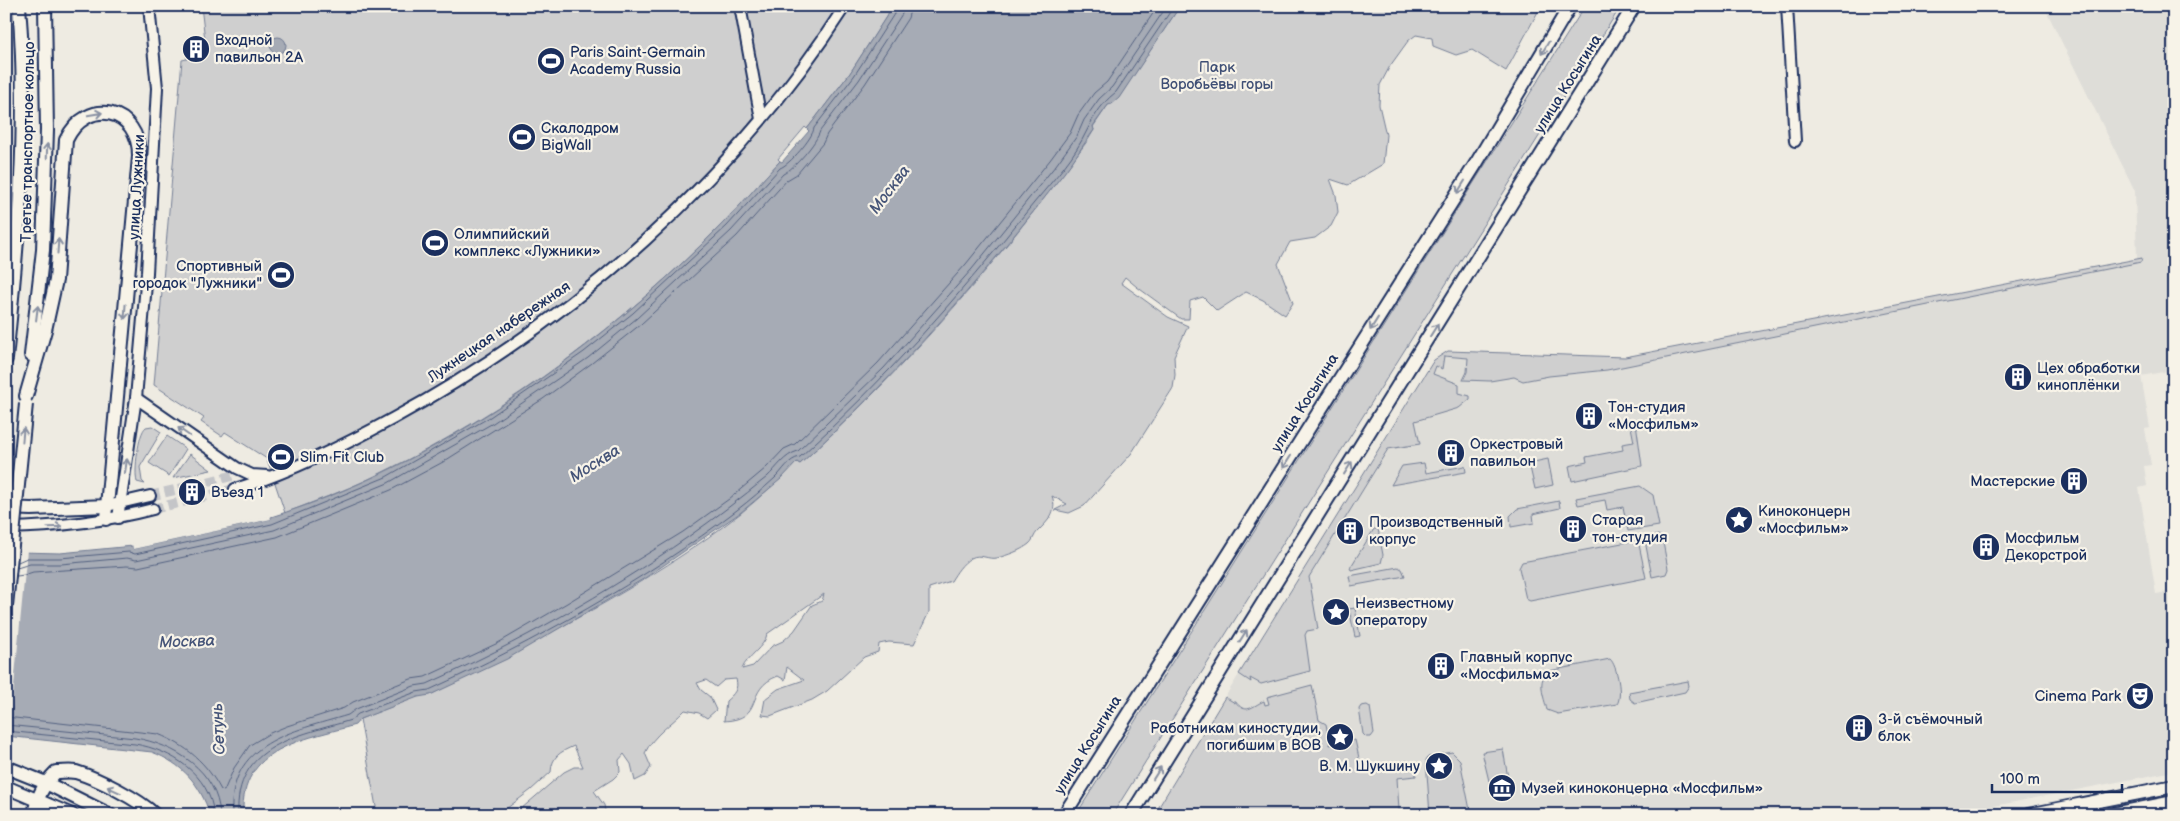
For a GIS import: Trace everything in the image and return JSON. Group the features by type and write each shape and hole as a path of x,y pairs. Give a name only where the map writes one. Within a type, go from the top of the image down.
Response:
{"main road":[{"path":"15,6 20,27"},
{"name":"Третье транспортное кольцо","path":"6,359 17,248 23,129 19,6"},
{"name":"Третье транспортное кольцо","path":"6,606 42,250 48,130 45,6"},
{"name":"улица Косыгина","path":"1064,815 1477,162 1570,6"},
{"name":"улица Косыгина","path":"1131,815 1634,6"},
{"path":"6,508 32,509 113,504 111,469 139,157 138,142 130,125 120,117 107,113 93,114 78,121 66,140 56,280 45,330 26,396"},
{"path":"6,767 46,783 110,815"},
{"path":"34,815 38,798 46,783 56,772 75,772 144,805 155,815"},
{"path":"2028,815 2174,786"},
{"path":"6,787 38,798 72,815"},
{"path":"2109,815 2174,802"}],"street":[{"name":"улица Лужники","path":"118,518 113,504 131,429 136,398 147,273 156,95 155,57 149,6"},
{"path":"740,6 761,119"},
{"name":"Лужнецкая набережная","path":"235,490 354,438 435,395 543,324 614,269 660,228 702,185 761,119 814,52 845,6"},
{"path":"1786,6 1796,141"},
{"path":"136,398 224,460 246,472 270,476"},
{"name":"улица Лужники","path":"111,469 131,429"},
{"path":"232,476 246,472"},
{"path":"106,520 113,504 150,496"},
{"path":"6,528 66,526 118,518 153,509"}],"shaded area":[{"name":"Киноконцерн «Мосфильм»","path":"2044,6 2174,6 2174,370 2141,376 2150,428 2145,429 2151,465 2144,466 2147,486 2139,488 2156,594 2174,591 2174,771 1948,815 1154,815 1434,360 1448,351 1625,357 2137,259 2135,191"}],"green space":[{"name":"Олимпийский комплекс «Лужники»","path":"201,6 893,6 850,73 807,129 805,127 778,159 780,161 731,215 687,259 607,329 520,393 475,422 383,472 335,494 285,513 267,459 225,432 222,436 201,422 204,418 154,385 182,60 187,59 185,44 205,40"},
{"name":"Парк Воробьёвы горы","path":"1180,6 1541,6 1506,71 1472,50 1456,55 1433,46 1432,38 1416,35 1408,41 1390,66 1380,85 1379,105 1386,135 1383,164 1348,185 1330,179 1336,195 1338,212 1331,226 1315,238 1290,242 1278,264 1293,303 1285,315 1263,300 1246,292 1217,311 1203,297 1190,301 1189,319 1181,319 1125,277 1121,283 1168,317 1188,326 1174,356 1175,375 1173,388 1131,454 1084,506 1069,513 1055,510 1067,504 1052,496 1054,502 1053,512 1029,544 1014,553 997,558 978,556 971,558 962,565 951,581 929,588 929,612 914,644 889,642 879,644 878,652 864,657 827,691 812,700 770,716 762,715 765,699 778,689 804,680 787,667 785,680 778,676 767,682 761,688 750,709 745,715 737,719 724,721 726,701 735,691 737,686 736,679 724,680 716,687 706,680 697,683 701,690 710,697 716,710 707,718 699,713 685,710 649,746 645,753 651,767 645,776 635,781 631,764 624,754 619,760 620,772 613,779 594,791 604,805 606,815 514,815 564,772 574,767 583,767 574,746 558,755 553,762 551,772 498,815 375,815 376,807 360,719 418,696 430,695 550,633 629,589 705,540 741,513 797,462 800,464 840,427 916,349 988,268 1022,226 1088,140 1094,130 1093,127 1108,105 1119,97","holes":["824,594 822,601 812,605 794,631 783,641 772,646 753,666 742,669 744,664 766,639 767,634"]},
{"path":"1585,6 1621,6 1112,815 1076,815"},
{"path":"2142,258 2141,262 1607,370 1549,376 1523,381 1514,377 1490,381 1463,380 1467,372 1468,358 1444,356 1442,369 1436,366 1433,374 1459,384 1459,393 1470,396 1470,399 1459,408 1415,421 1420,444 1388,449 1309,577 1318,629 1307,631 1305,635 1310,671 1261,684 1250,678 1251,682 1239,674 1434,360 1448,351 1625,357"},
{"path":"1630,422 1636,423 1642,466 1572,481 1569,466 1587,462 1586,457 1623,450 1622,444 1634,442"},
{"path":"152,426 161,432 140,467 142,481 145,484 137,482 137,453 143,431 146,427"},
{"path":"167,436 186,449 169,476 149,463"},
{"path":"190,454 211,470 173,478"},
{"path":"1548,459 1553,485 1535,489 1529,463"},
{"path":"1424,463 1426,473 1465,466 1466,472 1391,485 1402,466"},
{"path":"1640,486 1653,495 1659,526 1628,531 1623,507 1607,510 1605,500 1578,505 1576,498"},
{"path":"1559,501 1560,508 1533,514 1534,523 1511,527 1510,516 1517,509"},
{"path":"1374,529 1378,529 1383,555 1381,563 1351,570 1350,568"},
{"path":"1658,535 1662,537 1668,569 1666,574 1652,577 1646,546 1647,537"},
{"path":"1638,540 1646,578 1530,601 1526,599 1519,568 1522,562"},
{"path":"1398,567 1402,569 1405,576 1351,586 1349,576"},
{"path":"1355,608 1360,636 1355,637 1349,609"},
{"path":"1610,659 1615,667 1618,681 1619,700 1617,704 1558,714 1547,710 1542,684 1545,675 1549,671"},
{"path":"1688,681 1689,686 1685,692 1635,703 1630,699 1629,692"},
{"path":"1312,685 1319,720 1326,724 1330,745 1355,740 1361,767 1407,761 1413,765 1416,776 1397,778 1399,810 1418,809 1419,815 1154,815 1225,697 1246,709 1264,701 1265,705 1269,704 1267,697"},
{"path":"1367,705 1370,707 1374,733 1371,737 1366,737 1363,734 1359,709 1361,706"},
{"path":"1503,749 1508,778 1489,781 1482,752"},
{"path":"1452,752 1460,760 1471,815 1430,815 1426,760 1428,757"}],"water":[{"path":"893,6 1180,6 1119,98 1108,105 1093,126 1094,130 1068,168 1002,250 905,360 871,396 800,464 797,462 781,479 740,513 645,578 507,659 430,695 418,697 360,719 355,725 296,742 278,750 263,761 252,774 245,792 243,815 210,815 201,793 188,776 172,762 152,752 6,736 21,552 60,553 133,546 133,549 271,519 271,517 333,495 395,467 455,434 514,397 571,356 626,313 677,268 731,215 809,131 807,129 850,73"},
{"path":"275,37 281,37 286,42 284,51 275,53 270,48 270,42"}],"pier":[{"path":"269,515 271,519 133,549 132,543 135,546 268,517"},
{"path":"20,550 27,550 9,739 6,739 6,554 19,554"}],"tunnel":[{"path":"150,496 232,476"},
{"path":"153,509 235,489"}],"place":[{"name":"Входной павильон 2A","path":"196,49"},
{"name":"Paris Saint-Germain Academy Russia","path":"551,61"},
{"name":"Скалодром BigWall","path":"522,137"},
{"name":"Олимпийский комплекс «Лужники»","path":"435,243"},
{"name":"Спортивный городок \"Лужники\"","path":"281,275"},
{"name":"Цех обработки киноплёнки","path":"2018,377"},
{"name":"Тон-студия «Мосфильм»","path":"1589,416"},
{"name":"Оркестровый павильон","path":"1451,453"},
{"name":"Slim Fit Club","path":"281,457"},
{"name":"Мастерские","path":"2074,481"},
{"name":"Въезд 1","path":"192,492"},
{"name":"Киноконцерн «Мосфильм»","path":"1739,520"},
{"name":"Старая тон-студия","path":"1573,529"},
{"name":"Производственный корпус","path":"1350,531"},
{"name":"Мосфильм Декорстрой","path":"1986,547"},
{"name":"Неизвестному оператору","path":"1336,612"},
{"name":"Главный корпус «Мосфильма»","path":"1441,666"},
{"name":"Cinema Park","path":"2140,696"},
{"name":"3-й съёмочный блок","path":"1859,728"},
{"name":"Работникам киностудии, погибшим в ВОВ","path":"1340,737"},
{"name":"В. М. Шукшину","path":"1439,766"},
{"name":"Музей киноконцерна «Мосфильм»","path":"1502,788"}],"water label":[{"name":"Москва","path":"890,190"},
{"name":"Москва","path":"595,464"},
{"name":"Москва","path":"187,642"},
{"name":"Сетунь","path":"219,729"}]}
